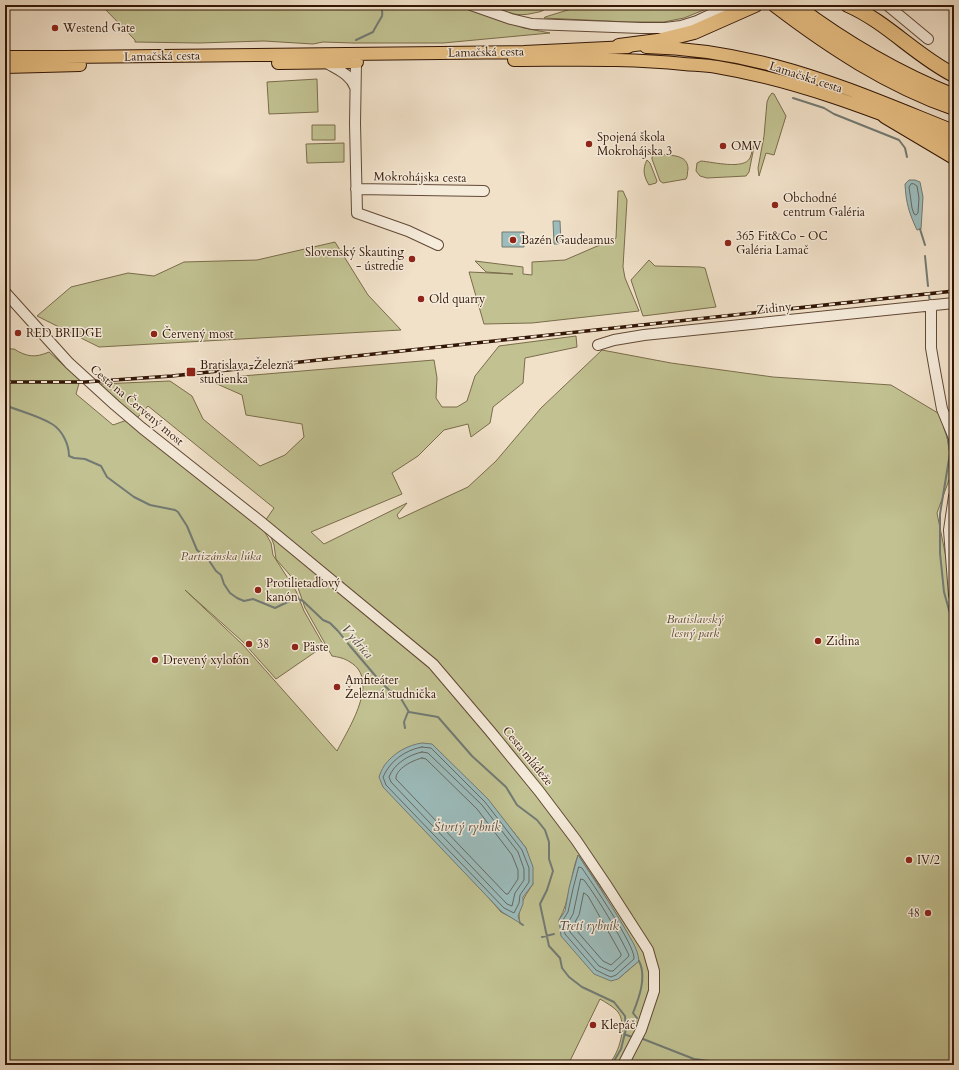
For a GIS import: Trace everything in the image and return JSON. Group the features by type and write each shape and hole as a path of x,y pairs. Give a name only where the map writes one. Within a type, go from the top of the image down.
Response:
{"highway":[{"path":"619,46 658,41 694,32 755,5"},
{"path":"775,5 796,11 891,68 954,96"},
{"path":"848,5 866,14 954,76"},
{"path":"796,11 834,47 879,75 917,94 954,108"},
{"path":"891,68 913,71 954,86"},
{"path":"885,116 954,157"}],"main road":[{"name":"Lamačská cesta","path":"5,67 196,63 327,63 353,58 524,52 619,46 692,50 769,64 836,86 954,131"},
{"name":"Lamačská cesta","path":"5,57 646,60 716,67 762,76 808,88 954,142"}],"street":[{"path":"472,5 506,18 532,24 665,28 681,26 697,21 731,5"},
{"path":"887,5 928,39"},
{"name":"Mokrohájska cesta","path":"353,58 355,87 357,213 408,231 438,245"},
{"path":"327,63 347,75 355,87"},
{"name":"Mokrohájska cesta","path":"356,189 484,191"},
{"name":"Cesta na Červený most","path":"5,292 83,377 142,428 264,525"},
{"name":"Zidiny","path":"598,345 644,334 931,305 954,304"},
{"path":"931,305 931,348 937,384 942,409 954,438"},
{"path":"954,496 949,530 954,595"},
{"name":"Cesta mládeže","path":"264,525 433,664 539,791 576,840 614,896 648,950 654,971 654,991 642,1028 630,1054 623,1065"}],"green space":[{"path":"109,5 461,5 524,28 550,33 443,43 323,42 313,44 264,41 199,43 135,42 135,40 105,9"},
{"path":"488,5 507,5 515,9 544,7 545,9 540,12 521,15 510,13"},
{"path":"584,5 625,5 636,8 639,5 716,5 684,18 664,22 544,18"},
{"path":"317,79 318,112 269,114 267,82"},
{"path":"772,93 786,116 774,155 766,153 759,176 758,168 764,136 767,102"},
{"path":"312,125 335,125 335,140 312,140"},
{"path":"754,142 749,172 746,176 707,178 700,176 696,171 697,163 701,161 720,164 742,164 747,162 750,158"},
{"path":"344,143 344,162 307,163 306,144"},
{"path":"660,154 682,158 687,164 688,169 686,179 663,183 660,181 652,156"},
{"path":"647,160 650,163 657,181 656,183 649,185 644,173 644,167"},
{"path":"618,191 623,191 627,200 623,267 625,278 639,311 532,323 484,324 469,272 513,274 486,272 475,261 523,267 523,274 532,275 532,262 565,260 616,238"},
{"path":"335,242 368,295 401,330 99,347 37,316 71,287 128,273 154,276 184,262 257,260"},
{"path":"649,260 655,266 705,268 716,307 643,316 631,280"},
{"name":"Bratislavský lesný park","path":"576,336 577,347 525,358 523,383 493,407 490,423 471,437 468,424 444,430 418,456 392,473 402,494 311,532 324,544 407,503 397,515 399,519 468,487 496,461 541,408 602,350 671,363 773,377 891,385 943,416 953,469 937,513 954,597 954,1065 604,1065 611,1061 618,1050 622,1023 618,1012 612,1006 600,999 568,1065 5,1065 5,344 11,349 31,356 49,352 80,380 76,394 113,425 127,420 262,527 271,543 273,555 296,591 304,611 324,646 276,679 243,642 185,590 243,645 337,751 359,705 363,680 359,670 350,662 332,656 305,608 296,582 276,559 274,545 265,521 274,508 148,406 137,418 100,384 170,381 192,396 203,419 260,466 285,455 304,437 302,424 246,415 242,395 206,379 434,360 437,378 436,398 442,407 457,407 467,401 475,376 499,346","holes":["432,744 512,830 526,848 533,884 525,897 519,912 520,922 501,912 488,897","578,855 600,887 639,961 618,979 561,928 559,920 568,897"]}],"water":[{"path":"909,180 920,182 923,197 921,229 917,230 910,213 906,197 905,184"},
{"path":"553,221 560,221 561,244 554,244"},
{"name":"Bazén Gaudeamus","path":"502,232 524,232 524,247 502,247"},
{"name":"Štvrtý rybník","path":"422,743 432,744 488,799 526,848 533,867 533,884 523,897 523,904 518,916 520,923 502,912 383,787 379,777 383,767 388,761 401,750"},
{"name":"Tretí rybník","path":"578,855 607,898 637,951 639,961 618,979 611,981 594,974 561,936 559,920 565,911 569,888"}],"waterway":[{"path":"356,40 373,32 382,16 382,5"},
{"path":"793,98 824,108 834,114 899,140 905,148 907,157"},
{"path":"920,229 925,245"},
{"path":"925,256 928,286"},
{"path":"929,296 930,302"},
{"name":"Vydrica","path":"5,405 52,424 59,430 64,438 68,447 69,456 85,459 101,466 107,477 134,497 150,505 175,510 178,512 187,526 197,550 208,559 216,571 221,575 224,584 230,593 237,598 244,601 253,599 275,608 296,598 303,601 323,620 330,623 338,631 379,680 389,690 400,697 409,712 438,717 472,756 506,787 517,805 537,820 545,830 549,842 549,859 553,871 547,890 540,904 549,946 560,958 562,968 569,977 582,987 614,1002 625,1016 626,1029 621,1049 614,1061 608,1065"},
{"path":"944,427 950,453 940,514 940,553 944,592 954,628"},
{"path":"405,728 404,722 408,712"},
{"name":"Vydrica","path":"542,937 554,934"},
{"path":"637,1018 633,1013 640,994 642,981 639,961"},
{"name":"Vydrica","path":"624,1034 632,1037"},
{"path":"643,1039 694,1059 717,1062 722,1065"}],"railway":[{"path":"5,382 85,382 172,376 954,291"}],"place":[{"name":"Westend Gate","path":"55,28"},
{"name":"Spojená škola Mokrohájska 3","path":"589,144"},
{"name":"OMV","path":"723,146"},
{"name":"Obchodné centrum Galéria","path":"775,205"},
{"name":"Bazén Gaudeamus","path":"513,240"},
{"name":"365 Fit&Co - OC Galéria Lamač","path":"728,243"},
{"name":"Slovenský Skauting - ústredie","path":"412,259"},
{"name":"Old quarry","path":"421,299"},
{"name":"RED BRIDGE","path":"18,333"},
{"name":"Červený most","path":"154,334"},
{"name":"Bratislava-Železná studienka","path":"191,372"},
{"name":"Protilietadlový kanón","path":"258,590"},
{"name":"Zidina","path":"818,641"},
{"name":"38","path":"249,644"},
{"name":"Päste","path":"295,647"},
{"name":"Drevený xylofón","path":"155,660"},
{"name":"Amfiteáter Železná studnička","path":"337,687"},
{"name":"IV/2","path":"909,860"},
{"name":"48","path":"928,913"},
{"name":"Klepáč","path":"593,1025"}],"park label":[{"name":"Partizánska lúka","path":"221,556"}]}
